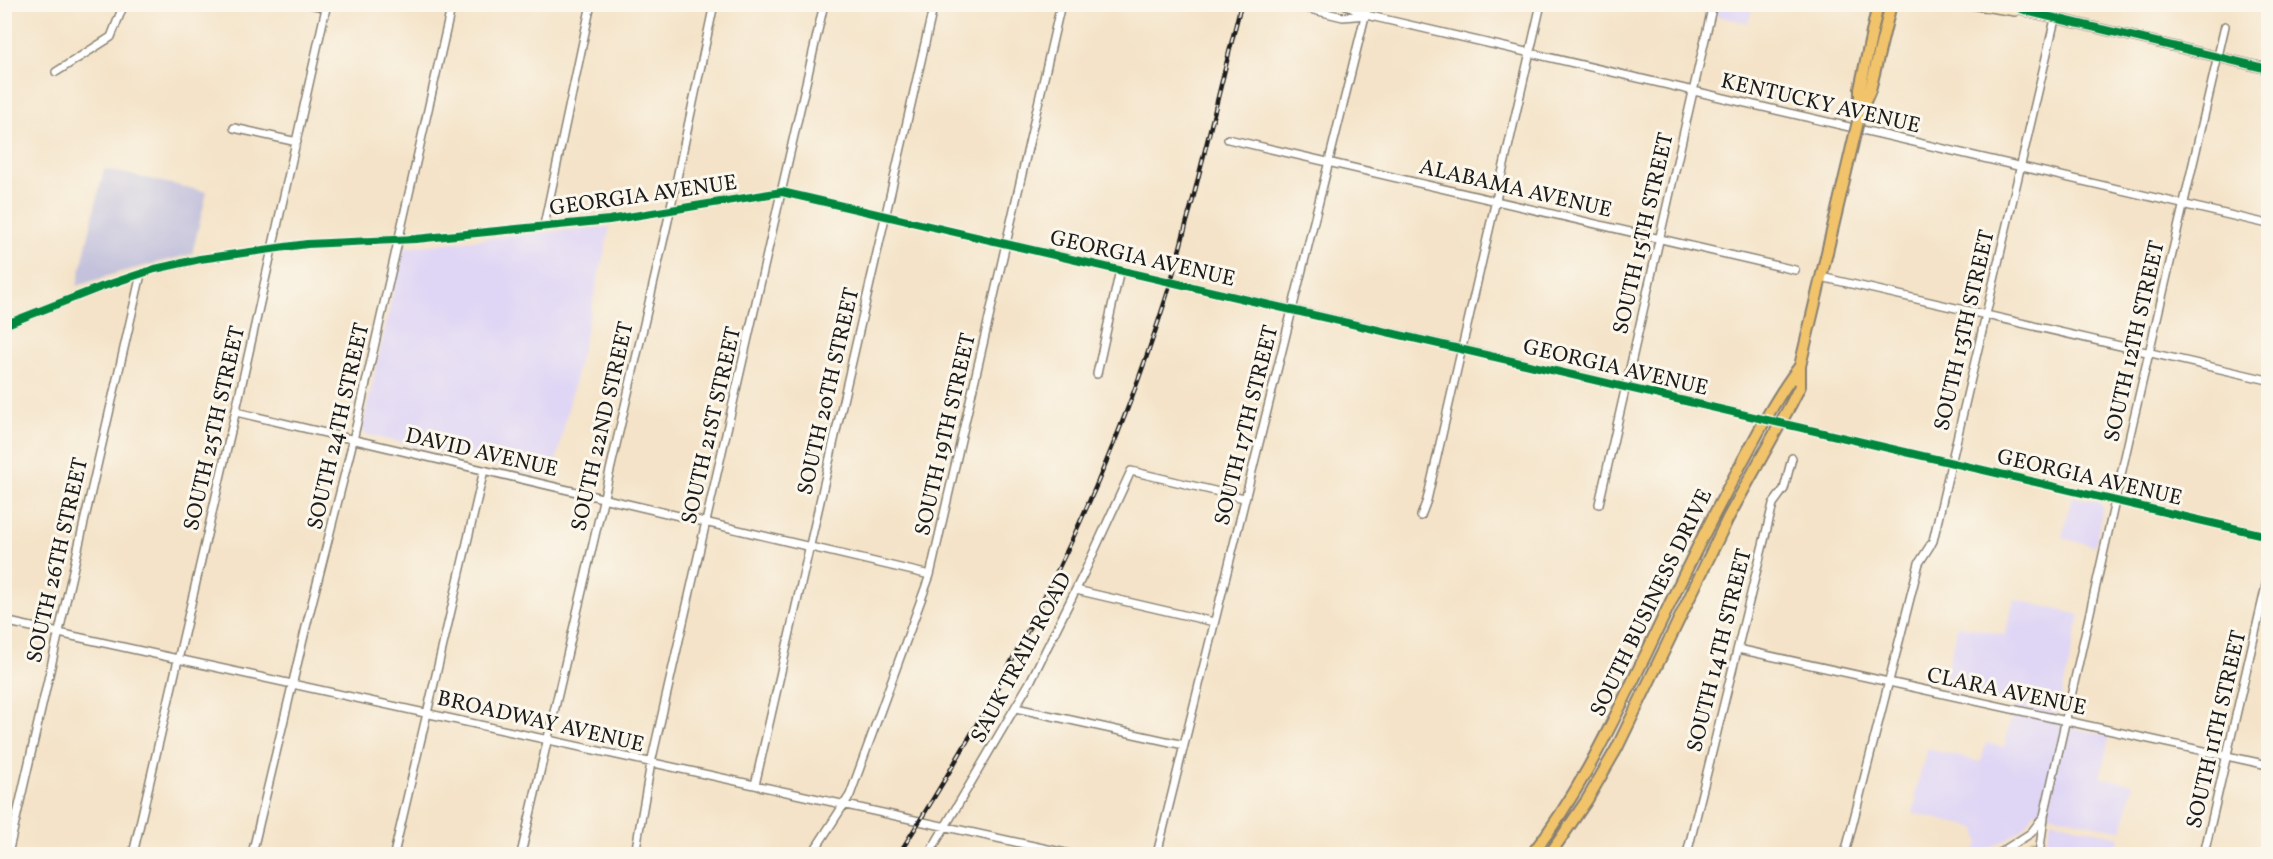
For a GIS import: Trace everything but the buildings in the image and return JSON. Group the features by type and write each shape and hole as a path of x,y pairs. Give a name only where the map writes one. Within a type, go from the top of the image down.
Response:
{"main road":[{"path":"1971,4 2030,12"},
{"path":"2007,4 2055,19 2268,69"},
{"path":"1860,113 1860,88 1877,5"},
{"path":"1782,423 1800,386 1800,366 1821,277 1860,113 1870,90 1890,6"},
{"name":"SOUTH BUSINESS DRIVE","path":"1532,855 1595,755 1707,526 1765,419 1786,383 1800,366"},
{"name":"SOUTH BUSINESS DRIVE","path":"1550,855 1587,800 1617,748 1728,518 1782,423"}],"street":[{"path":"56,72 111,37 124,4"},
{"name":"SOUTH 25TH STREET","path":"133,855 236,412 326,8 309,4"},
{"name":"SOUTH 24TH STREET","path":"252,855 400,240 452,4"},
{"path":"544,225 591,4"},
{"name":"SOUTH 22ND STREET","path":"521,855 670,212 714,4"},
{"name":"SOUTH 21ST STREET","path":"635,855 651,763 824,4"},
{"name":"SOUTH 20TH STREET","path":"755,785 934,4"},
{"name":"SOUTH 19TH STREET","path":"812,855 851,792 930,575 1061,4"},
{"name":"KENTUCKY AVENUE","path":"1289,4 1343,17 1366,15"},
{"name":"KENTUCKY AVENUE","path":"1344,4 1366,15 2268,224"},
{"name":"SOUTH 17TH STREET","path":"1157,855 1368,4"},
{"path":"1421,516 1427,500 1541,4"},
{"name":"SOUTH 15TH STREET","path":"1599,504 1713,4"},
{"name":"SOUTH 13TH STREET","path":"1845,855 1919,563 1933,541 2055,19"},
{"name":"SOUTH 12TH STREET","path":"2039,855 2044,816 2064,721 2225,26"},
{"path":"234,128 297,142"},
{"name":"ALABAMA AVENUE","path":"1228,139 1795,270"},
{"name":"GEORGIA AVENUE","path":"4,325 101,286 200,259 313,244 400,240 609,220 670,212 782,192 2268,536"},
{"path":"1097,374 1120,270"},
{"name":"SOUTH 26TH STREET","path":"8,855 141,274"},
{"path":"1821,277 2268,380"},
{"path":"4,377 4,389"},
{"name":"DAVID AVENUE","path":"236,412 930,575"},
{"name":"SOUTH 14TH STREET","path":"1687,855 1773,504 1784,489 1792,458"},
{"path":"394,855 484,470"},
{"name":"SAUK TRAIL ROAD","path":"929,855 1016,708 1076,590 1131,471 1244,498"},
{"name":"SOUTH 11TH STREET","path":"2204,855 2268,577"},
{"path":"1076,590 1214,622"},
{"name":"BROADWAY AVENUE","path":"4,621 1070,855"},
{"name":"CLARA AVENUE","path":"1738,649 2268,765"},
{"path":"1016,708 1184,745"},
{"path":"2000,853 2031,833 2044,816"},
{"path":"2000,853 2011,855"}],"shaded area":[{"path":"1671,5 1753,5 1748,23"},
{"path":"104,169 207,192 192,254 117,273 77,286"},
{"path":"610,227 552,479 364,434 362,429 404,248 533,233"},
{"path":"2072,496 2099,502 2103,507 2095,546 2062,538"},
{"path":"2014,599 2080,615 2055,724 2110,736 2100,777 2133,784 2122,831 2035,811 2028,823 2015,834 1980,854 1971,854 1979,844 1976,828 1913,813 1917,798 1914,797 1927,749 1981,762 1986,743 2004,747 2014,704 1943,688 1958,625 2005,635"},
{"path":"2051,820 2120,837 2116,854 2044,854"}],"green space":[{"path":"2032,839 2036,840 2034,854 2013,854 2025,848"}],"railway":[{"path":"899,854 1015,655 1083,517 1113,446 1169,289 1241,4"}],"cycle path":[{"path":"2007,4 2030,12 2268,69"},
{"path":"4,325 101,287 155,269 200,259 307,244 416,239 609,220 782,192 2268,536"}]}
